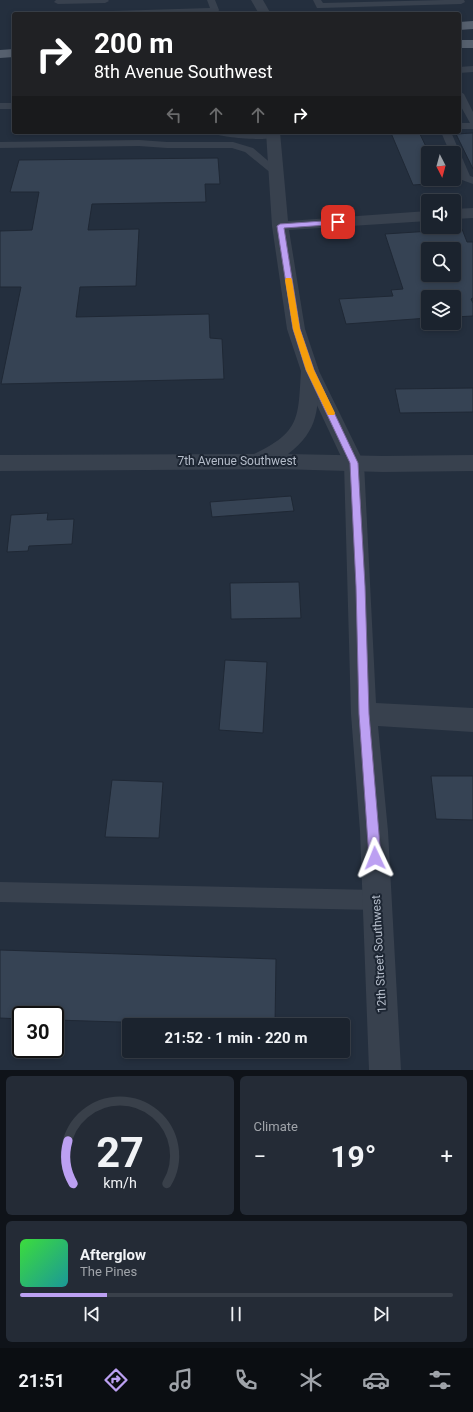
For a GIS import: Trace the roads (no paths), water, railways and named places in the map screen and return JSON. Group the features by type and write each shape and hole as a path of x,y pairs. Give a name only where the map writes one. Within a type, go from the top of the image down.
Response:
{"main road":[{"path":"461,26 473,25"},
{"path":"461,39 473,39"},
{"path":"461,44 473,44"},
{"path":"0,54 12,53"}],"street":[{"path":"257,0 263,12"},
{"name":"12th Street Southwest","path":"273,134 280,226 296,329 310,370 354,463 364,714 374,831 386,1070"},
{"path":"461,214 473,213"},
{"path":"280,226 421,216"},
{"path":"256,461 275,453 285,446 304,422 307,414 310,370"},
{"name":"7th Avenue Southwest","path":"0,463 256,461 384,464 473,463"},
{"path":"364,714 473,720"}],"lane":[{"path":"58,3 105,0 106,12"},
{"path":"126,12 141,10 215,10 211,0"},
{"path":"317,0 320,6 401,2 461,2 460,0"},
{"path":"401,2 406,12"},
{"path":"461,70 473,69"},
{"path":"463,112 473,121"},
{"path":"461,126 473,126"},
{"path":"167,145 175,134"},
{"path":"232,134 273,134"},
{"path":"447,134 466,178 473,181"},
{"path":"0,145 139,143 167,145 216,144 241,147 249,150 276,172"},
{"path":"0,892 377,900"}]}
